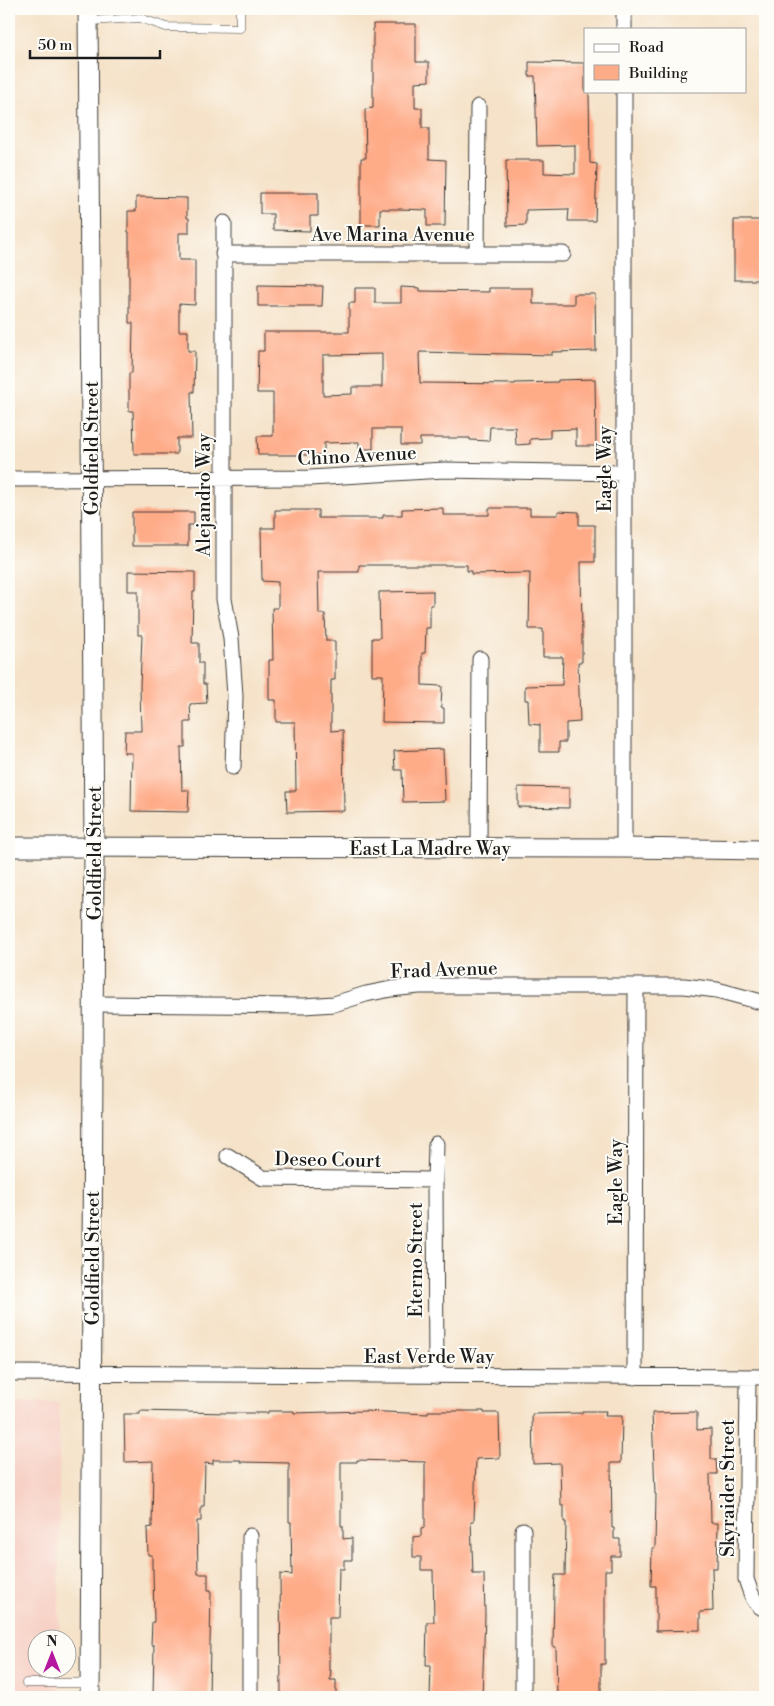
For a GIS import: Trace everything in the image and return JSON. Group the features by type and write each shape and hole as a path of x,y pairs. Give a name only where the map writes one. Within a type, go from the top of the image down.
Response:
{"street":[{"path":"624,9 624,28"},
{"name":"Goldfield Street","path":"88,15 94,848 90,1690"},
{"name":"Eagle Way","path":"624,92 624,848"},
{"path":"477,254 478,107"},
{"name":"Alejandro Way","path":"224,223 224,599 231,638 235,696 233,766"},
{"name":"Ave Marina Avenue","path":"223,254 563,254"},
{"name":"Chino Avenue","path":"9,479 310,478 444,470 624,473"},
{"path":"479,848 480,659"},
{"name":"East La Madre Way","path":"9,847 765,850"},
{"name":"Frad Avenue","path":"94,1004 304,1006 334,1004 366,994 419,986 684,986 717,990 765,1003"},
{"name":"Eagle Way","path":"635,1377 636,986"},
{"name":"Eterno Street","path":"436,1144 436,1376"},
{"name":"Deseo Court","path":"228,1156 263,1178 435,1180"},
{"name":"East Verde Way","path":"9,1373 765,1377"},
{"name":"Skyraider Street","path":"748,1377 746,1579 752,1598 760,1607 765,1609"},
{"path":"523,1530 523,1697"},
{"path":"250,1536 250,1697"}],"lane":[{"path":"140,9 140,18"},
{"path":"88,15 140,18 166,27 240,28 240,9"},
{"path":"26,1683 90,1690"}],"shaded area":[{"path":"9,1402 59,1402 59,1628 28,1628 28,1678 59,1678 59,1697 9,1697"}],"building":[{"path":"373,24 416,24 416,62 429,62 429,81 415,82 415,108 422,108 422,128 429,128 429,159 446,160 445,226 427,226 427,210 399,209 380,209 380,225 361,225 361,158 366,158 365,109 373,108"},
{"path":"529,62 584,63 584,92 589,92 590,163 597,164 595,221 568,221 569,209 526,210 526,225 507,226 506,160 544,160 544,173 575,174 575,145 537,146 535,76 529,76"},
{"path":"260,193 318,193 318,216 310,216 310,231 273,230 273,214 260,214"},
{"path":"136,197 187,198 189,233 179,233 179,260 195,260 195,305 179,304 179,331 188,331 188,351 195,351 194,392 191,392 192,438 177,438 177,454 134,454 133,411 129,411 129,373 132,373 133,323 129,323 128,211 136,211"},
{"path":"734,220 765,220 765,280 734,280"},
{"path":"258,285 323,286 322,306 258,306"},
{"path":"401,287 420,288 420,291 489,292 489,288 533,288 533,304 574,304 574,294 595,294 596,351 552,352 552,355 420,352 419,354 420,383 515,384 595,379 596,446 576,446 576,429 550,430 550,438 530,439 530,444 516,445 515,427 490,427 489,441 470,440 470,438 420,438 420,445 401,445 401,429 373,429 373,449 359,449 359,442 324,443 324,455 258,455 257,436 273,436 273,393 257,393 258,351 264,351 264,332 349,332 349,303 355,303 355,288 375,288 375,303 401,303","holes":["382,354 382,387 352,387 352,394 323,395 323,355"]},
{"path":"443,508 443,515 489,515 489,508 530,508 530,515 558,515 558,511 579,512 579,525 595,525 595,562 581,562 582,662 578,662 580,722 566,723 566,742 559,742 559,752 540,752 540,725 529,724 528,700 525,700 525,686 562,685 563,657 543,657 543,629 529,629 530,573 471,574 471,571 467,571 467,565 359,565 359,572 318,572 319,614 325,614 326,641 335,641 335,680 331,680 331,731 343,730 344,811 287,812 286,791 296,791 295,722 276,722 276,700 269,700 269,660 273,660 272,608 278,608 278,582 262,581 261,528 275,528 275,510 318,510 318,518 383,518 383,515 402,515 402,509"},
{"path":"132,512 194,512 194,525 188,525 188,546 132,546"},
{"path":"128,571 195,572 192,643 199,643 199,663 203,663 203,684 206,684 207,703 190,704 191,722 185,722 185,747 181,747 182,790 189,790 188,812 131,811 132,753 124,753 125,731 141,731 142,635 138,635 138,591 128,591"},
{"path":"433,591 433,605 430,605 430,628 426,628 425,653 422,653 422,685 442,686 441,708 444,708 444,723 382,722 383,675 372,675 372,638 380,638 379,592"},
{"path":"443,749 445,801 403,802 402,770 395,770 394,751"},
{"path":"518,787 569,788 569,808 518,807"},
{"path":"140,1411 268,1413 268,1411 294,1411 294,1413 364,1411 428,1414 428,1411 484,1411 484,1413 499,1413 500,1458 476,1459 474,1521 471,1521 473,1574 484,1574 485,1616 482,1697 430,1697 431,1665 426,1665 427,1622 434,1622 433,1570 421,1570 421,1557 413,1557 413,1537 421,1536 421,1528 425,1527 425,1462 357,1460 357,1462 341,1462 341,1526 343,1526 343,1539 352,1538 352,1560 344,1560 344,1569 339,1569 338,1617 329,1617 329,1670 331,1670 330,1680 336,1680 336,1697 281,1697 280,1574 292,1575 291,1522 289,1522 289,1463 213,1460 213,1464 205,1463 204,1506 201,1506 201,1521 197,1521 198,1574 208,1574 208,1590 211,1590 209,1697 153,1697 154,1645 151,1645 152,1622 154,1622 153,1569 152,1555 148,1555 147,1528 152,1527 153,1461 125,1462 124,1414 140,1414"},
{"path":"582,1411 606,1411 605,1416 622,1416 621,1463 611,1463 612,1528 614,1528 614,1539 620,1539 620,1556 611,1556 611,1570 605,1570 605,1664 601,1664 601,1697 557,1697 556,1647 553,1647 554,1591 555,1575 565,1575 566,1522 564,1522 564,1506 561,1506 560,1463 533,1464 532,1414 582,1413"},
{"path":"697,1412 697,1430 711,1429 711,1459 716,1459 717,1474 710,1474 711,1523 718,1523 717,1568 712,1568 713,1611 700,1612 700,1630 656,1631 656,1586 651,1586 652,1548 655,1548 656,1494 652,1413"}]}
